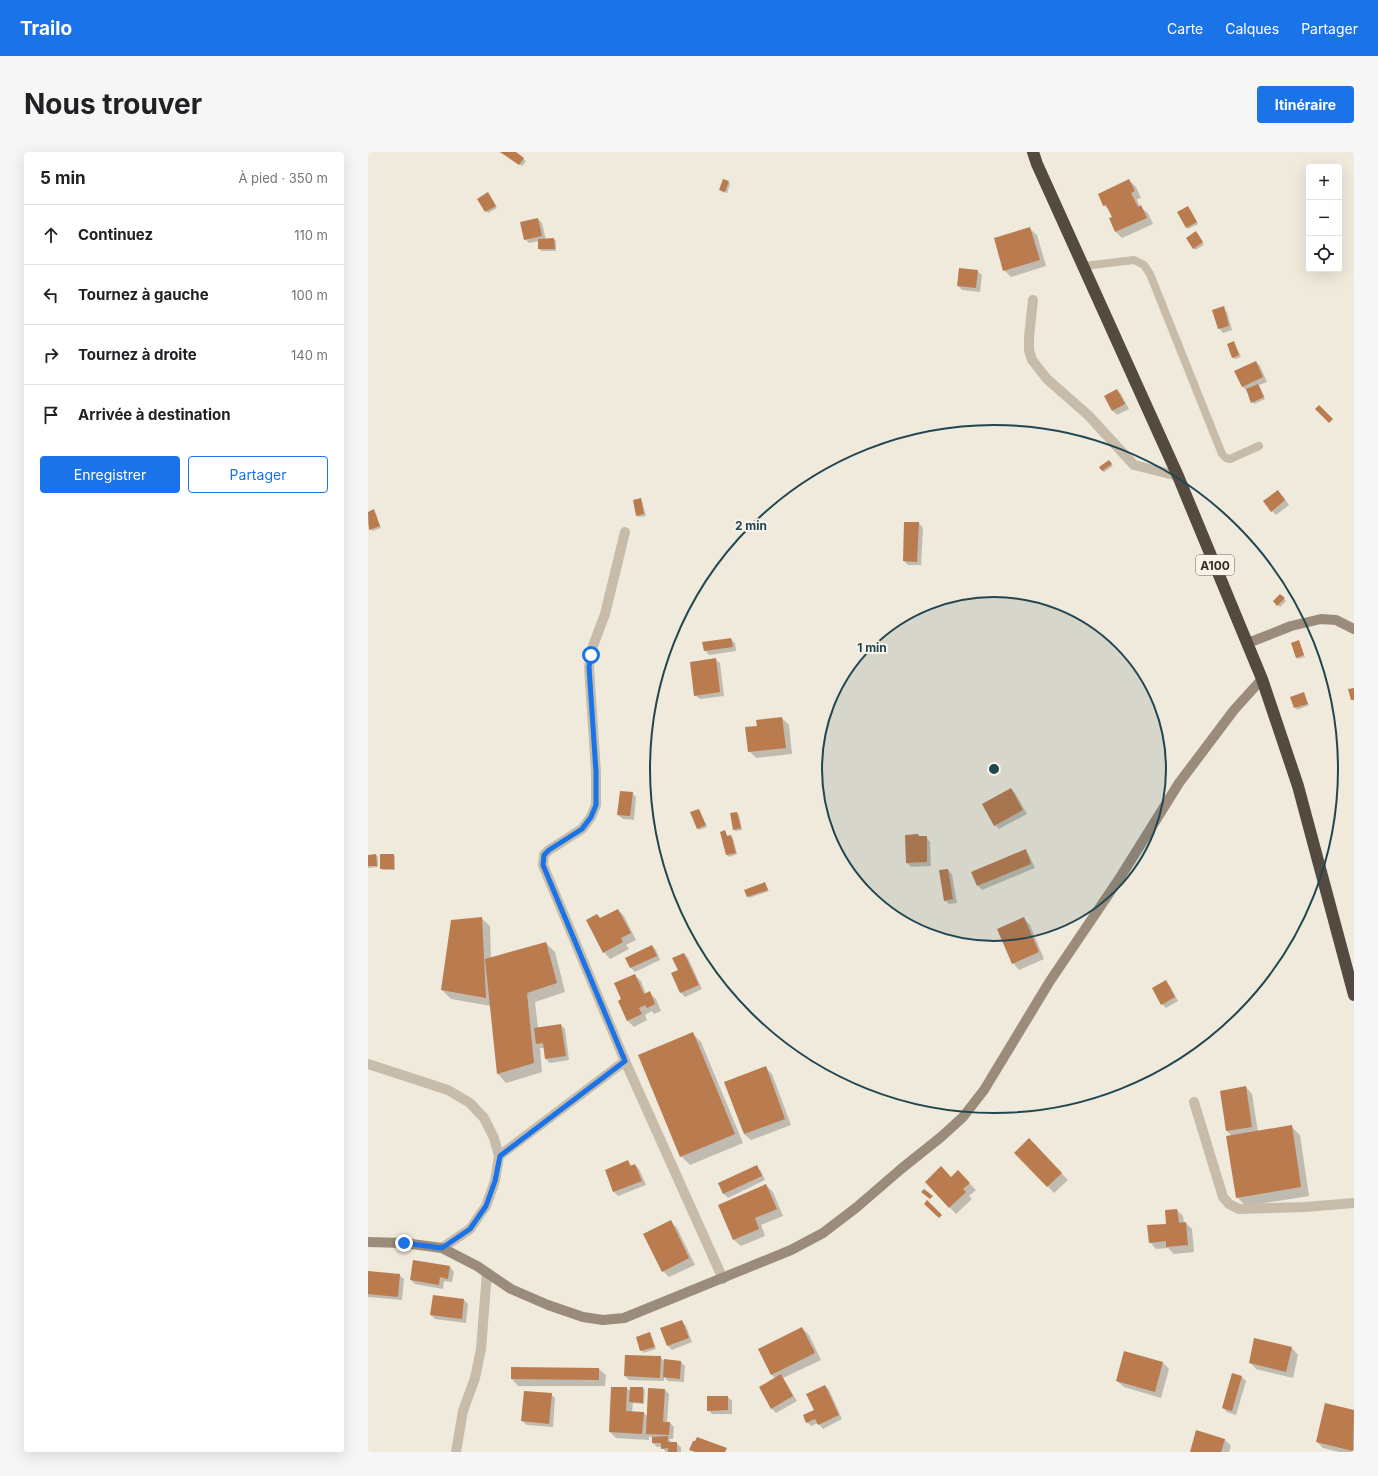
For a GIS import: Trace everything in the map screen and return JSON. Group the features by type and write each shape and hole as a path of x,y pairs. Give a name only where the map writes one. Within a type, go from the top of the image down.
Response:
{"highway":[{"name":"A100","path":"1033,152 1040,171 1178,476 1248,643 1298,786 1354,995"}],"main road":[{"path":"1248,643 1291,626 1321,619 1336,620 1354,629"},
{"path":"368,1242 404,1243 442,1248 477,1266 511,1289 548,1305 583,1317 603,1320 624,1318 723,1279 791,1250 823,1233 857,1207 901,1168 941,1137 963,1117 984,1090 1050,981 1120,876 1179,783 1234,710 1262,680"}],"street":[{"path":"1033,300 1028,337 1029,350 1032,360 1047,378 1088,415 1134,465 1178,476"},
{"path":"625,532 605,614 593,646 589,667 596,772 596,805 591,817 582,829 549,850 544,855 543,865 625,1061 723,1279"},
{"path":"500,1156 625,1061"},
{"path":"368,1064 448,1090 470,1103 484,1118 494,1138 500,1156 495,1181 486,1206 470,1229 442,1248"},
{"path":"1194,1102 1223,1197 1229,1204 1239,1209 1305,1207 1354,1203"},
{"path":"456,1452 463,1411 475,1378 480,1349 487,1272"}],"lane":[{"path":"1084,266 1134,260 1144,265 1150,274 1222,454 1226,458 1230,459 1259,446"}],"building":[{"path":"500,152 516,152 524,158 519,165"},
{"path":"723,179 729,181 725,192 719,190"},
{"path":"1129,179 1135,191 1131,193 1138,207 1141,205 1147,218 1115,232 1109,218 1112,217 1106,205 1103,206 1098,194"},
{"path":"488,192 496,206 485,212 477,199"},
{"path":"1188,206 1197,222 1186,228 1177,212"},
{"path":"538,218 542,236 524,240 520,222"},
{"path":"1030,227 1040,260 1003,271 994,238"},
{"path":"1196,231 1203,242 1193,249 1186,238"},
{"path":"554,238 555,249 538,249 538,239"},
{"path":"959,268 978,270 976,288 957,286"},
{"path":"1224,306 1229,326 1218,329 1212,310"},
{"path":"1234,341 1239,355 1232,358 1227,344"},
{"path":"1256,361 1263,377 1242,387 1234,371"},
{"path":"1258,384 1264,397 1251,403 1246,389"},
{"path":"1117,389 1125,404 1112,411 1104,396"},
{"path":"1319,405 1333,419 1329,423 1315,409"},
{"path":"1109,460 1112,464 1102,471 1099,467"},
{"path":"1278,490 1285,500 1271,512 1263,501"},
{"path":"641,498 644,514 636,516 633,500"},
{"path":"374,509 380,526 369,530 368,512"},
{"path":"904,522 919,522 917,562 903,561"},
{"path":"1280,594 1285,598 1277,606 1273,601"},
{"path":"731,638 733,647 704,651 702,642"},
{"path":"1299,640 1304,655 1296,658 1291,643"},
{"path":"716,658 720,692 694,696 690,662"},
{"path":"1354,688 1354,700 1351,700 1348,689"},
{"path":"1304,692 1308,704 1294,708 1290,697"},
{"path":"782,717 786,748 748,752 745,727 757,726 756,720"},
{"path":"1011,788 1023,810 994,826 982,804"},
{"path":"620,791 633,792 630,816 617,815"},
{"path":"699,809 706,825 697,829 690,812"},
{"path":"737,812 741,828 733,830 730,813"},
{"path":"725,830 727,836 731,835 736,853 726,855 720,832"},
{"path":"918,834 919,836 927,836 927,862 906,863 905,835"},
{"path":"1026,849 1031,864 977,886 971,872"},
{"path":"376,854 377,866 368,866 368,855"},
{"path":"380,854 394,854 394,869 380,869"},
{"path":"948,869 953,899 944,901 939,870"},
{"path":"765,882 768,890 747,897 744,890"},
{"path":"618,909 631,933 621,938 623,942 603,953 586,920 597,914 600,918"},
{"path":"482,917 486,998 441,990 451,920"},
{"path":"1024,917 1039,952 1012,964 997,929"},
{"path":"546,942 557,983 527,993 534,1063 497,1074 485,959"},
{"path":"652,945 657,956 630,968 625,958"},
{"path":"684,953 699,985 680,993 671,973 678,970 672,958"},
{"path":"635,974 644,994 650,991 655,1004 647,1008 645,1005 639,1008 642,1014 627,1021 618,1001 621,999 614,983"},
{"path":"1166,980 1175,997 1161,1005 1152,988"},
{"path":"561,1024 566,1056 545,1059 543,1043 536,1044 534,1028"},
{"path":"693,1032 735,1134 680,1157 638,1055"},
{"path":"766,1066 785,1119 744,1134 724,1082"},
{"path":"1246,1086 1252,1127 1226,1131 1220,1091"},
{"path":"1292,1125 1301,1187 1236,1198 1226,1136"},
{"path":"1029,1138 1062,1173 1047,1187 1014,1153"},
{"path":"628,1160 630,1166 635,1164 642,1181 613,1192 605,1170"},
{"path":"757,1165 762,1176 723,1194 718,1183"},
{"path":"941,1166 951,1177 958,1170 970,1183 963,1189 966,1192 949,1208 925,1182"},
{"path":"766,1184 777,1209 755,1218 759,1229 733,1240 718,1205"},
{"path":"924,1189 933,1196 930,1199 921,1192"},
{"path":"927,1200 942,1215 939,1218 924,1204"},
{"path":"1177,1209 1179,1223 1186,1222 1188,1245 1166,1247 1166,1241 1149,1243 1147,1225 1166,1224 1165,1210"},
{"path":"671,1220 689,1258 662,1272 643,1234"},
{"path":"413,1260 450,1266 448,1279 440,1277 439,1285 410,1280"},
{"path":"368,1271 400,1274 398,1297 368,1294"},
{"path":"433,1295 464,1299 462,1319 430,1315"},
{"path":"682,1320 689,1338 667,1346 660,1328"},
{"path":"802,1327 815,1353 771,1375 758,1349"},
{"path":"650,1332 655,1347 640,1351 636,1337"},
{"path":"1254,1338 1292,1347 1286,1372 1249,1363"},
{"path":"1124,1351 1163,1362 1155,1392 1116,1381"},
{"path":"625,1355 661,1356 660,1378 624,1376"},
{"path":"664,1359 681,1361 680,1379 663,1377"},
{"path":"511,1367 599,1368 599,1380 511,1379"},
{"path":"1232,1373 1242,1376 1232,1411 1222,1408"},
{"path":"781,1374 793,1396 771,1409 759,1387"},
{"path":"825,1385 839,1415 818,1425 815,1419 806,1423 803,1415 814,1410 806,1394"},
{"path":"611,1387 627,1387 626,1411 644,1412 642,1434 609,1432"},
{"path":"630,1387 643,1387 643,1403 629,1402"},
{"path":"648,1388 665,1389 663,1422 670,1422 669,1435 646,1434"},
{"path":"524,1391 552,1393 549,1424 521,1421"},
{"path":"707,1396 728,1396 728,1410 707,1411"},
{"path":"1325,1403 1354,1410 1353,1451 1316,1442"},
{"path":"1196,1430 1225,1439 1221,1452 1190,1452"},
{"path":"668,1436 668,1442 677,1442 677,1452 668,1452 668,1448 661,1449 661,1443 652,1443 652,1437"},
{"path":"697,1437 727,1448 725,1452 695,1452 689,1450 693,1441 695,1441"}],"route":[{"path":"404,1243 442,1248 470,1229 486,1206 495,1181 500,1156 625,1061 543,865 544,855 549,850 582,829 591,817 596,805 596,772 589,667 591,655"}]}
